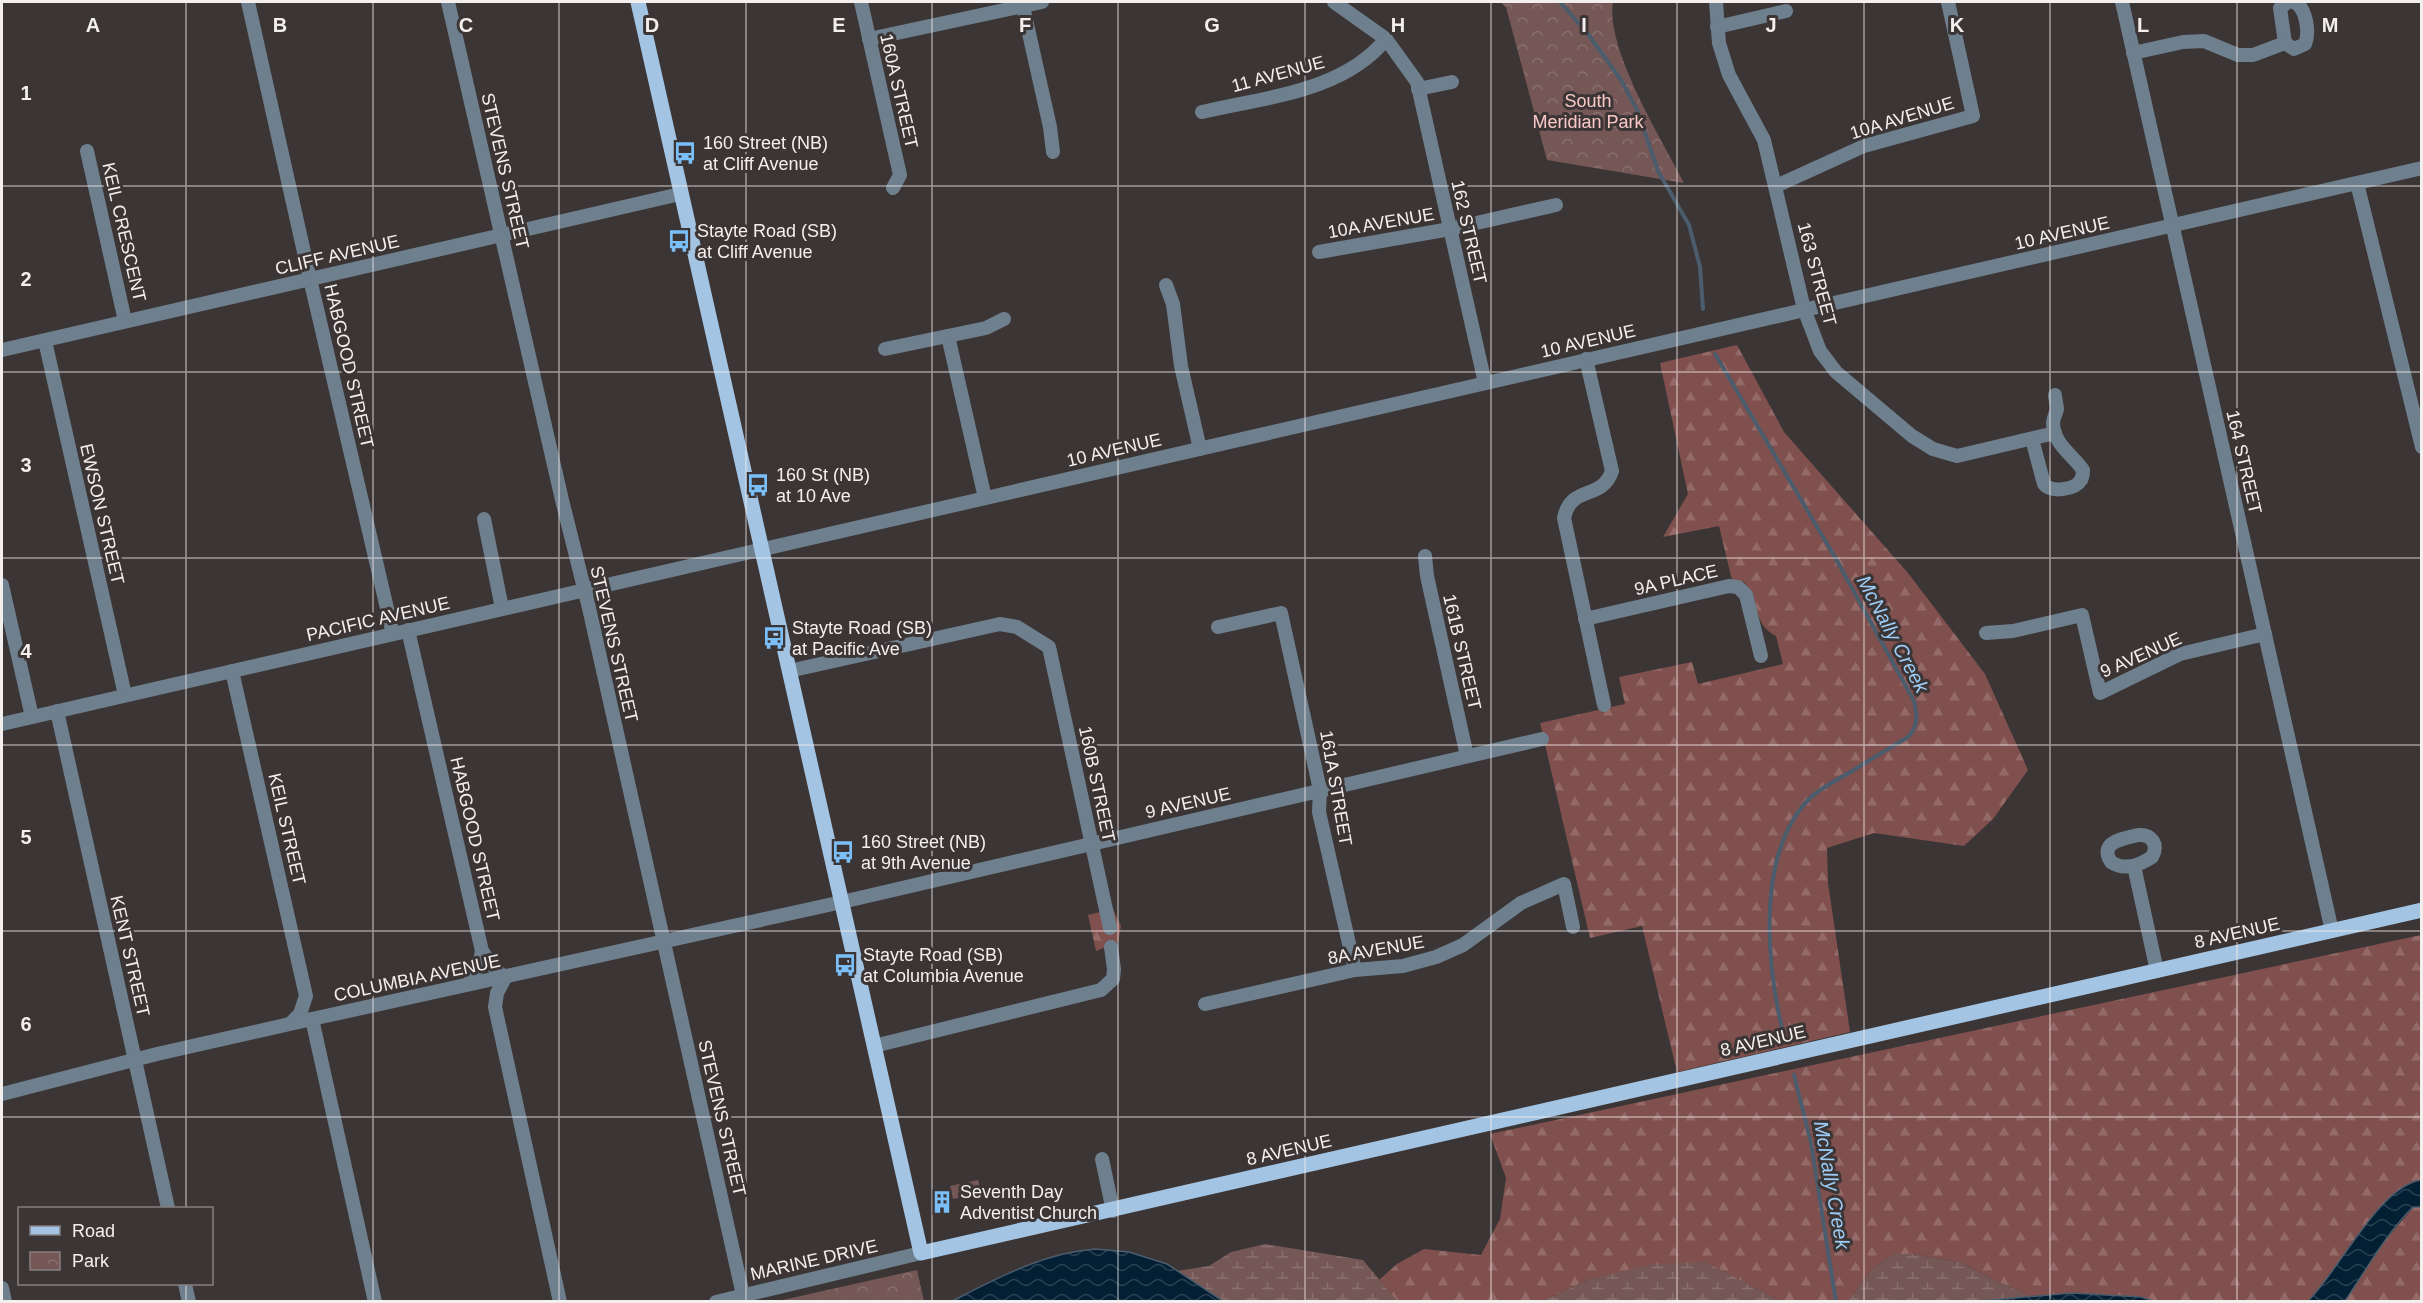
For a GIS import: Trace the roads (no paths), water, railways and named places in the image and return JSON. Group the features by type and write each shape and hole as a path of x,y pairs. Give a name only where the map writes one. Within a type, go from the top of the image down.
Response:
{"main road":[{"path":"638,2 921,1253"},
{"name":"8 AVENUE","path":"921,1253 1113,1211 2421,910"}],"street":[{"name":"HABGOOD STREET","path":"248,2 393,634"},
{"name":"STEVENS STREET","path":"448,2 584,590 743,1295"},
{"name":"160A STREET","path":"861,2 900,175 893,188"},
{"path":"869,39 1022,4 1042,2"},
{"path":"1334,2 1352,7 1386,39"},
{"name":"163 STREET","path":"1716,2 1719,43 1729,75 1764,140 1804,309 1817,345 1832,367 1925,446 1957,456 2055,433"},
{"name":"10A AVENUE","path":"1776,186 1864,146 1973,116 1948,2"},
{"name":"164 STREET","path":"2122,2 2171,227 2332,931"},
{"path":"2288,2 2282,5 2279,12 2285,44 2298,49 2307,40 2302,9 2294,2"},
{"path":"1022,4 1050,127 1053,152"},
{"path":"1717,27 1786,11"},
{"name":"162 STREET","path":"1386,39 1417,82 1485,383"},
{"name":"11 AVENUE","path":"1202,112 1326,82 1372,56 1386,39"},
{"path":"2133,53 2182,42 2204,41 2238,55 2253,55 2285,44"},
{"path":"1418,89 1452,82"},
{"name":"KEIL CRESCENT","path":"87,151 125,321"},
{"name":"10 AVENUE","path":"763,549 2421,168"},
{"path":"2357,183 2421,447"},
{"name":"CLIFF AVENUE","path":"2,350 680,194"},
{"name":"10A AVENUE","path":"1318,252 1450,229 1556,205"},
{"path":"1166,285 1173,304 1181,366 1200,449"},
{"path":"885,349 986,328 1004,319"},
{"path":"948,336 985,498"},
{"name":"EWSON STREET","path":"45,341 125,695"},
{"path":"1586,359 1612,471 1610,478 1601,489 1572,499 1564,518 1604,705"},
{"path":"2032,439 2047,489 2053,491 2076,485 2081,481 2083,470 2064,452 2055,433 2053,421 2057,409 2055,395"},
{"path":"484,519 502,608"},
{"name":"PACIFIC AVENUE","path":"2,724 763,549"},
{"name":"161B STREET","path":"1425,555 1426,576 1467,756"},
{"path":"2,585 32,717"},
{"name":"9A PLACE","path":"1585,619 1729,585 1738,587 1746,595 1761,656"},
{"name":"161A STREET","path":"1218,627 1279,606 1320,790 1319,812 1355,970"},
{"name":"9 AVENUE","path":"1986,633 2013,631 2082,615 2100,693 2180,654 2265,634"},
{"name":"160B STREET","path":"789,670 1000,624 1017,627 1049,647 1110,928"},
{"name":"HABGOOD STREET","path":"408,630 482,951 505,978"},
{"name":"KEIL STREET","path":"232,671 306,996"},
{"name":"KENT STREET","path":"57,711 168,1207"},
{"name":"9 AVENUE","path":"842,902 1542,739"},
{"path":"2134,866 2157,971"},
{"name":"8A AVENUE","path":"1205,1004 1355,970 1403,966 1436,957 1463,945 1521,903 1564,884 1573,927"},
{"name":"COLUMBIA AVENUE","path":"2,1094 291,1023 505,978 842,902"},
{"path":"874,1046 1091,993 1108,985 1113,979 1114,969 1110,947"},
{"path":"482,951 479,966 469,984 482,991 495,1007"},
{"path":"505,978 497,993 495,1007 561,1302"},
{"path":"291,1023 300,1014 306,996 319,1010 330,1015"},
{"path":"312,1019 375,1302"},
{"path":"1102,1159 1113,1211"},
{"name":"MARINE DRIVE","path":"716,1302 921,1253"},
{"path":"185,1285 189,1302"},
{"path":"2,1288 5,1302"}],"water":[{"path":"2421,1180 2421,1207 2413,1207 2394,1229 2345,1301 2308,1301 2375,1213 2405,1186"},
{"path":"1095,1249 1129,1252 1167,1264 1223,1301 952,1301 1004,1275 1039,1261 1076,1251"},
{"path":"2072,1293 2141,1297 2153,1301 1979,1301"}],"waterway":[{"name":"McNally Creek","path":"1560,2 1588,34 1621,80 1637,110 1658,171 1689,225 1700,267 1703,309"},
{"name":"McNally Creek","path":"1715,354 1836,559 1914,701 1916,711 1916,724 1908,737 1829,784 1810,798 1792,822 1780,850 1773,881 1770,948 1773,981 1785,1040"},
{"name":"McNally Creek","path":"1794,1075 1811,1143 1836,1302"}],"place":[{"name":"160 Street (NB) at Cliff Avenue","path":"685,153"},
{"name":"Stayte Road (SB) at Cliff Avenue","path":"679,241"},
{"name":"160 St (NB) at 10 Ave","path":"758,485"},
{"name":"Stayte Road (SB) at Pacific Ave","path":"774,638"},
{"name":"160 Street (NB) at 9th Avenue","path":"843,852"},
{"name":"Stayte Road (SB) at Columbia Avenue","path":"845,965"},
{"name":"Seventh Day Adventist Church","path":"942,1202"}],"park label":[{"name":"South Meridian Park","path":"1588,111"}]}
